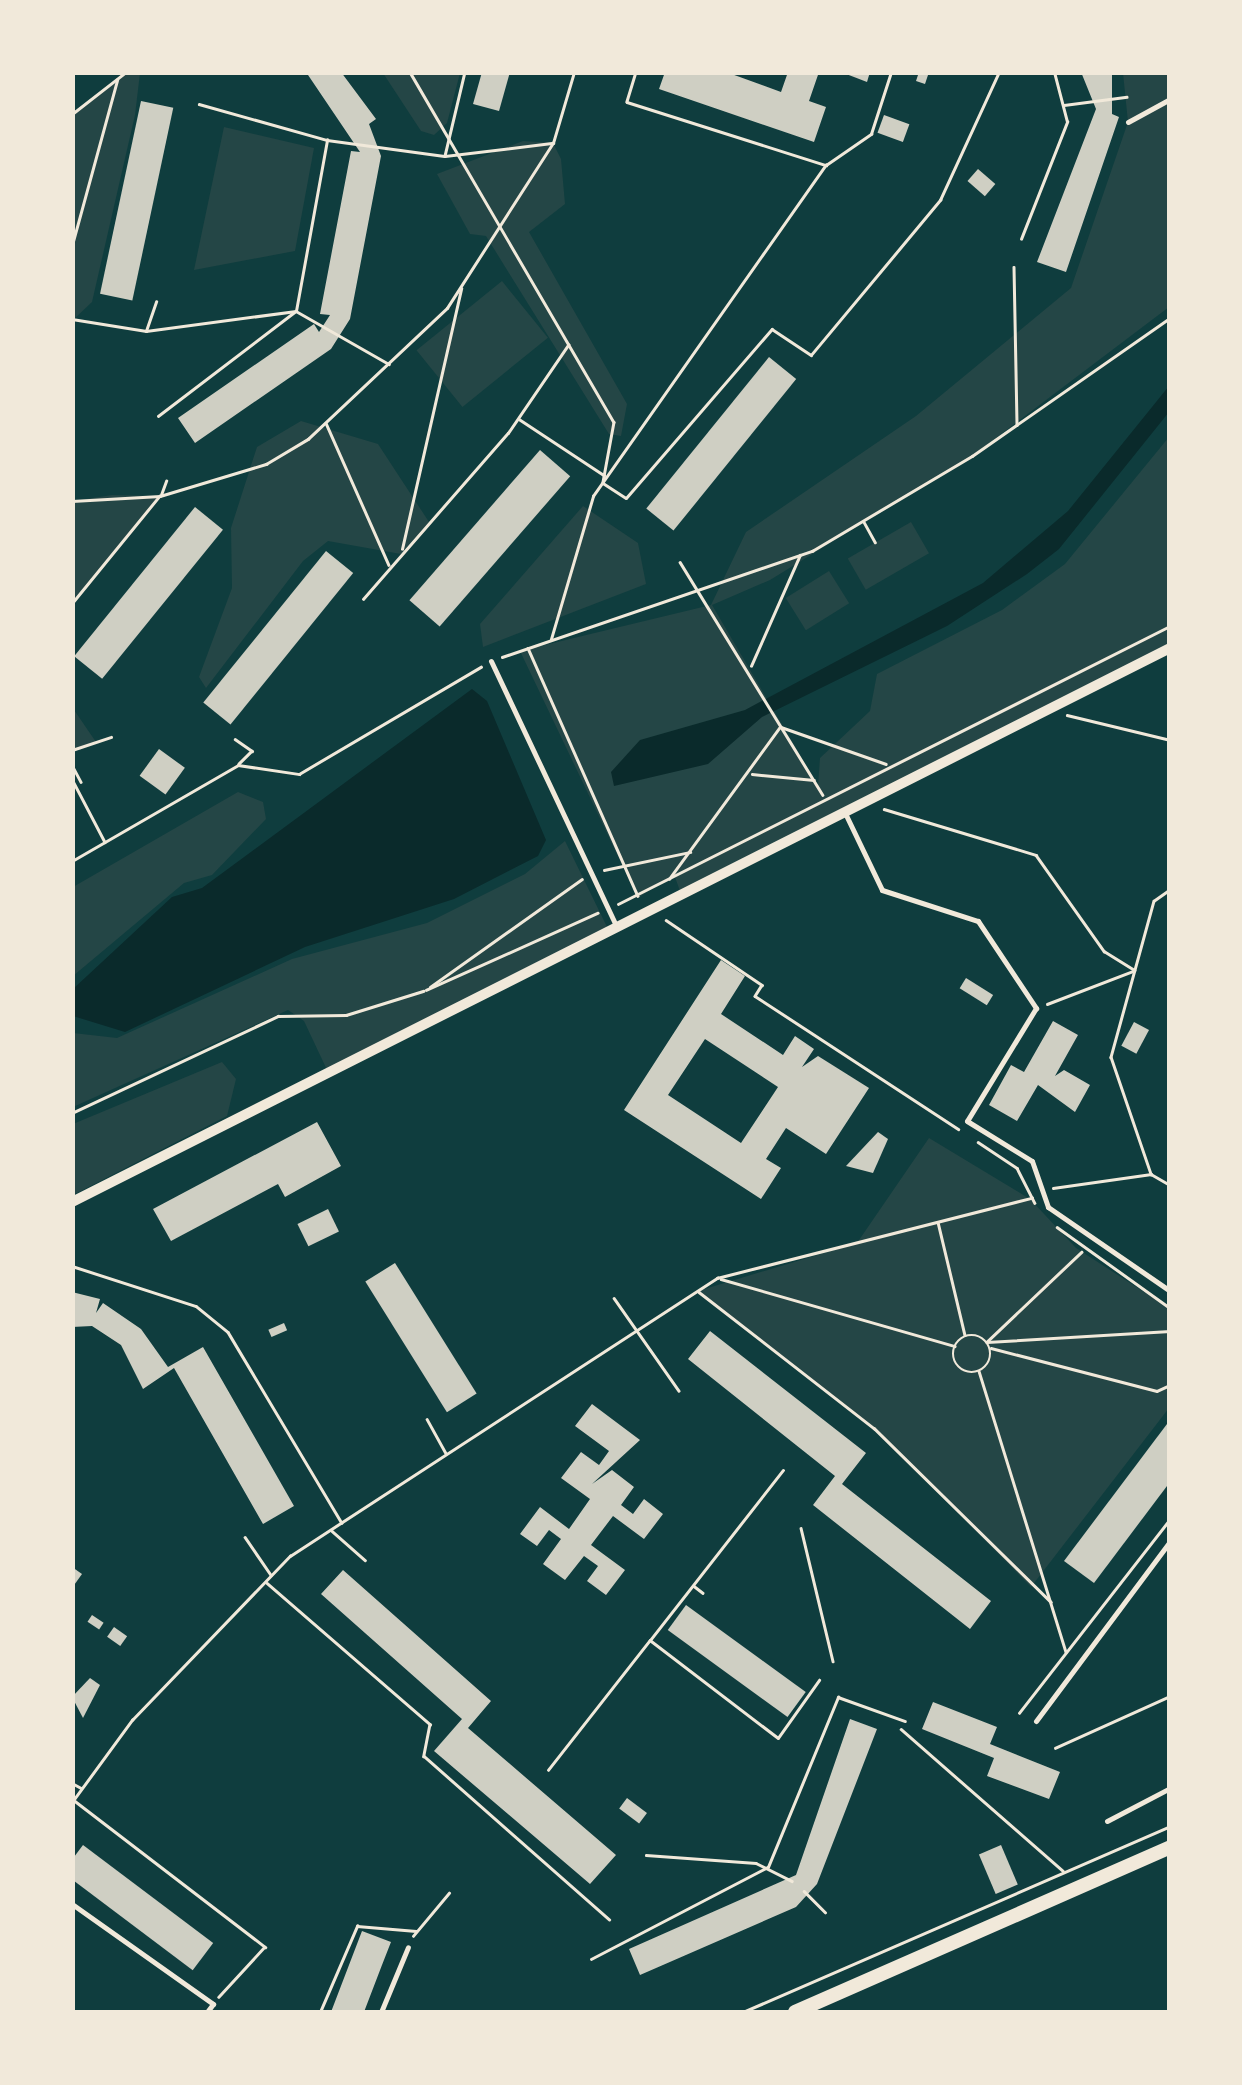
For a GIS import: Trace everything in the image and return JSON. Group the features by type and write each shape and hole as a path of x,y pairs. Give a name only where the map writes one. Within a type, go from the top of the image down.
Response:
{"main road":[{"path":"795,2012 1170,1846"}],"street":[{"path":"72,1202 1170,648"}],"lane":[{"path":"1128,122 1170,99"},
{"path":"490,662 617,926"},
{"path":"844,812 882,890 978,921 1036,1008 966,1121 1032,1161 1048,1207 1170,1291"},
{"path":"1036,1721 1170,1541"},
{"path":"1107,1821 1170,1788"},
{"path":"72,1904 213,2004 206,2012"},
{"path":"380,2012 408,1946"}],"path":[{"path":"72,114 126,72"},
{"path":"410,72 614,422 602,484 551,640"},
{"path":"445,156 465,72"},
{"path":"72,501 160,496 266,464 326,422 390,364 461,288 553,143 574,72"},
{"path":"636,72 627,102 826,165"},
{"path":"602,484 826,165 871,134 891,72"},
{"path":"602,484 626,498 772,329 811,355 940,200 999,72"},
{"path":"1020,239 1067,122 1054,72"},
{"path":"72,245 117,80"},
{"path":"1062,105 1126,96"},
{"path":"200,104 327,140 445,156 553,143"},
{"path":"158,416 296,311 327,140"},
{"path":"1014,268 1017,427"},
{"path":"401,554 461,288"},
{"path":"146,331 156,302"},
{"path":"72,318 146,331 296,311 390,364"},
{"path":"238,766 299,774 490,662 800,555 1017,427 1170,318"},
{"path":"363,599 517,418 568,344"},
{"path":"517,418 604,475"},
{"path":"326,422 390,566"},
{"path":"72,604 160,496 166,481"},
{"path":"863,521 876,542"},
{"path":"750,668 800,555"},
{"path":"680,562 750,668 776,712 779,727 824,796"},
{"path":"72,1113 278,1016 346,1014 426,990 638,898 824,796 1170,626"},
{"path":"528,648 638,898"},
{"path":"1046,710 1170,740"},
{"path":"779,727 888,764"},
{"path":"666,884 751,774 779,727"},
{"path":"72,750 111,737"},
{"path":"72,861 238,766 252,751 235,739"},
{"path":"72,766 104,842"},
{"path":"751,774 814,780"},
{"path":"72,779 82,784"},
{"path":"862,804 1036,856 1104,951 1135,970"},
{"path":"426,990 595,874 622,862 690,852"},
{"path":"1151,1174 1111,1058 1154,900 1170,890"},
{"path":"665,919 762,985 755,996 901,1092"},
{"path":"1036,1008 1135,970"},
{"path":"213,2004 265,1947 73,1801 132,1720 272,1576 331,1530 717,1278 1043,1193 1151,1174 1170,1184"},
{"path":"938,1222 965,1336"},
{"path":"987,1342 1082,1252"},
{"path":"72,1266 196,1306 228,1332 342,1523"},
{"path":"717,1278 956,1346"},
{"path":"698,1291 874,1428 1051,1602"},
{"path":"614,1298 679,1391"},
{"path":"965,1336 987,1342 1170,1331"},
{"path":"965,1336 956,1346 958,1366 979,1371"},
{"path":"987,1342 990,1348 1157,1392 1170,1385"},
{"path":"990,1348 979,1371 1066,1652"},
{"path":"427,1418 446,1454"},
{"path":"548,1770 782,1470"},
{"path":"1019,1713 1170,1519"},
{"path":"801,1528 834,1661"},
{"path":"331,1530 365,1560"},
{"path":"245,1537 272,1576"},
{"path":"266,1582 430,1724 424,1756 610,1919"},
{"path":"693,1585 703,1593"},
{"path":"650,1640 778,1738 819,1680"},
{"path":"1055,1748 1170,1696"},
{"path":"590,1959 768,1867 838,1697 905,1721"},
{"path":"902,1729 1064,1872"},
{"path":"72,1783 82,1789"},
{"path":"743,2012 1170,1826"},
{"path":"646,1855 768,1867 792,1881"},
{"path":"804,1891 826,1912"},
{"path":"408,1946 449,1893"},
{"path":"320,2012 358,1926 416,1931"}],"shaded area":[{"path":"126,73 140,73 135,115 92,302 73,320 73,114"},
{"path":"383,73 460,73 447,123 434,135 421,131"},
{"path":"1123,73 1169,73 1169,307 972,456 770,580 712,605 818,786 820,758 870,711 877,674 1002,610 1065,564 1169,437 1169,648 681,894 674,874 638,898 520,651 711,605 746,532 916,416 1071,288 1128,122"},
{"path":"224,127 314,148 295,251 194,270"},
{"path":"523,141 553,143 561,159 565,204 529,232 627,404 621,436 609,434 486,236 470,234 437,174"},
{"path":"502,281 548,338 462,407 417,350"},
{"path":"1169,386 1169,412 1059,549 1027,574 947,626 762,717 708,764 614,786 611,772 640,740 745,710 983,583 1068,511"},
{"path":"301,421 378,444 429,522 401,554 328,541 303,561 206,688 199,677 232,588 231,528 257,447"},
{"path":"112,495 160,496 73,604 73,501"},
{"path":"583,506 638,543 646,584 483,647 480,624"},
{"path":"911,522 929,553 866,590 848,558"},
{"path":"829,571 849,603 806,630 786,598"},
{"path":"472,689 487,701 546,840 538,856 454,899 305,947 125,1032 73,1016 73,989 172,897 202,888"},
{"path":"72,707 96,742 72,750"},
{"path":"238,792 263,802 266,819 212,875 184,883 73,976 73,887"},
{"path":"565,841 609,931 328,1072 304,1021 288,1010 73,1107 73,1033 117,1038 292,959 427,923 525,874"},
{"path":"222,1062 236,1079 227,1116 73,1195 73,1124"},
{"path":"929,1138 1030,1199 1076,1248 1169,1308 1169,1408 1031,1587 874,1428 698,1291 857,1243"}],"building":[{"path":"306,72 341,72 376,119 369,124 381,156 350,319 331,349 195,443 178,418 314,324 319,332 330,315 320,314 351,151 360,152"},
{"path":"482,72 510,72 499,111 473,104"},
{"path":"665,72 726,72 781,92 788,72 819,72 809,101 826,107 814,142 659,89"},
{"path":"841,72 870,72 867,82"},
{"path":"919,72 929,72 925,84 916,81"},
{"path":"1081,72 1112,72 1112,114 1119,117 1066,272 1037,262 1096,109"},
{"path":"141,101 173,108 132,301 100,294"},
{"path":"884,115 909,124 903,142 878,133"},
{"path":"978,169 995,184 985,196 968,181"},
{"path":"769,357 796,379 673,531 646,509"},
{"path":"540,450 570,476 440,626 409,600"},
{"path":"195,507 223,530 102,679 74,656"},
{"path":"326,551 353,573 230,725 203,703"},
{"path":"159,749 185,768 165,795 140,776"},
{"path":"721,960 745,976 721,1014 783,1055 795,1036 814,1049 802,1067 818,1056 869,1088 826,1154 786,1128 766,1159 781,1168 761,1199 624,1110","holes":["705,1039 778,1087 741,1143 668,1095"]},
{"path":"966,978 993,995 987,1005 960,988"},
{"path":"1053,1021 1078,1035 1055,1076 1064,1070 1090,1085 1075,1112 1038,1085 1017,1121 989,1105 1011,1065 1024,1072"},
{"path":"1134,1022 1149,1030 1136,1054 1121,1046"},
{"path":"317,1122 341,1166 285,1197 278,1184 171,1241 153,1209"},
{"path":"878,1132 888,1139 873,1173 846,1166"},
{"path":"328,1209 339,1231 308,1246 297,1224"},
{"path":"395,1263 477,1394 447,1412 365,1282"},
{"path":"72,1292 100,1299 96,1313 103,1303 141,1329 168,1367 203,1347 294,1506 263,1524 174,1368 143,1389 121,1345 92,1326 72,1327"},
{"path":"284,1323 287,1330 271,1337 268,1330"},
{"path":"710,1331 866,1453 842,1484 991,1601 970,1629 813,1505 835,1476 688,1359"},
{"path":"592,1404 640,1440 592,1484 612,1470 634,1487 621,1505 633,1514 644,1499 663,1514 644,1539 613,1516 591,1545 625,1570 606,1595 587,1581 598,1566 584,1556 565,1580 543,1564 561,1539 549,1530 537,1546 520,1534 540,1507 569,1529 590,1499 561,1478 581,1452 599,1465 609,1451 575,1426"},
{"path":"1170,1420 1170,1482 1094,1583 1064,1561"},
{"path":"72,1567 82,1574 72,1588"},
{"path":"343,1570 491,1701 468,1728 616,1855 590,1884 434,1751 462,1719 321,1594"},
{"path":"686,1605 806,1692 788,1717 668,1630"},
{"path":"92,1615 104,1623 99,1629 88,1622"},
{"path":"114,1627 127,1636 120,1646 107,1637"},
{"path":"90,1678 100,1685 83,1718 72,1697"},
{"path":"933,1702 997,1727 990,1744 1060,1772 1049,1799 987,1776 994,1758 922,1729"},
{"path":"850,1719 877,1729 817,1884 796,1907 640,1975 629,1949 796,1875"},
{"path":"627,1798 647,1813 639,1823 619,1808"},
{"path":"83,1845 213,1943 193,1970 72,1879 72,1860"},
{"path":"1001,1845 1018,1885 996,1894 979,1854"},
{"path":"362,1931 391,1942 364,2012 331,2012"}]}
